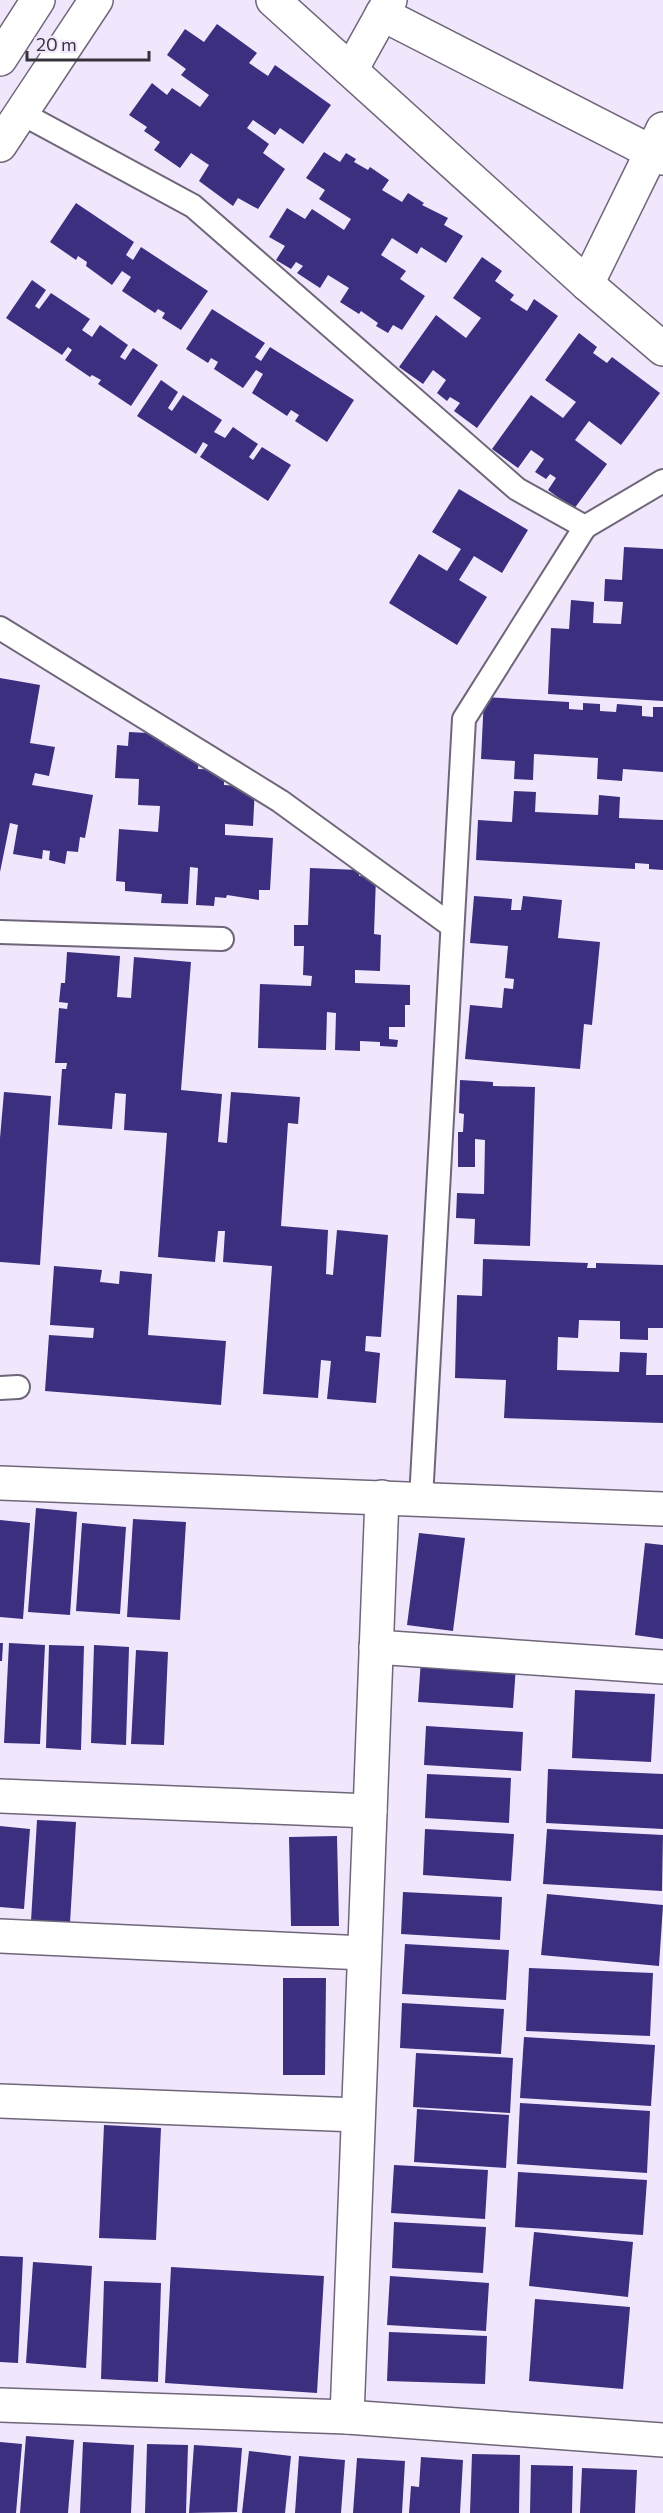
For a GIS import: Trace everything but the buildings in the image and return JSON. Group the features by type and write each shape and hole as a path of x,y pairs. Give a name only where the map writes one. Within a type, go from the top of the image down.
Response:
{"street":[{"path":"0,59 38,0"},
{"path":"0,146 11,108 96,0"},
{"path":"273,0 587,284 663,349"},
{"path":"351,70 386,7 659,147 587,284"},
{"path":"0,1483 663,1509"},
{"path":"347,2417 382,1497"},
{"path":"376,1647 663,1667"},
{"path":"0,1796 370,1811"},
{"path":"0,1936 364,1953"},
{"path":"0,2101 358,2115"},
{"path":"0,2405 347,2417 663,2440"}],"lane":[{"path":"11,108 193,206 517,489 585,527"},
{"path":"420,1499 464,718 585,527 663,481"},
{"path":"0,628 280,801 452,926"},
{"path":"0,932 222,939"}]}
